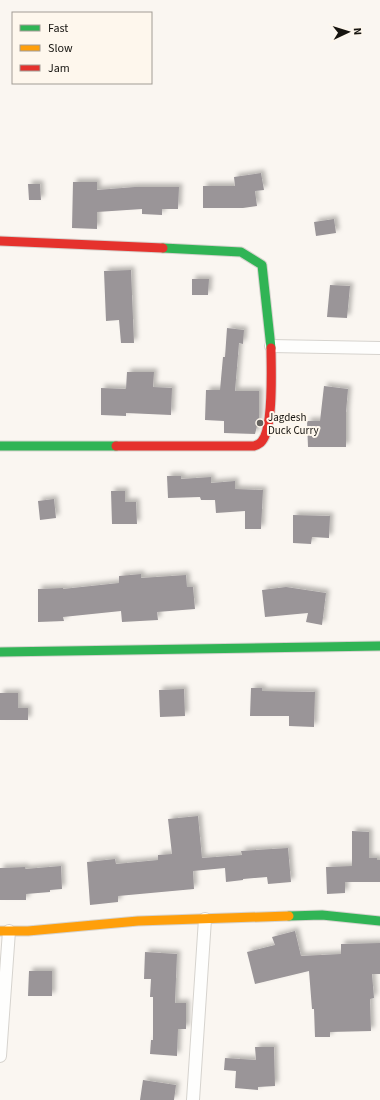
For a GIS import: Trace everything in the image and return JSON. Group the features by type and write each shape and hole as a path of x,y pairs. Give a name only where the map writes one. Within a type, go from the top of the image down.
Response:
{"street":[{"path":"0,241 241,252 262,265 271,346 271,407 265,437 261,443 254,446 0,446"},
{"path":"271,346 380,348"},
{"path":"0,652 380,646"},
{"path":"0,1056 4,931 28,932 138,922 322,915 380,921"},
{"path":"193,1100 205,919"}],"building":[{"path":"261,173 264,190 255,191 257,206 243,208 203,208 203,186 235,186 234,177"},
{"path":"73,182 97,182 97,190 135,187 179,187 178,209 162,209 162,215 142,214 142,209 97,212 97,229 72,228"},
{"path":"28,184 40,184 41,200 29,200"},
{"path":"334,219 336,233 316,236 314,222"},
{"path":"131,270 134,343 121,343 119,320 106,321 104,271"},
{"path":"192,279 209,279 208,295 192,295"},
{"path":"330,285 350,286 347,318 327,317"},
{"path":"227,328 244,330 243,344 239,343 235,391 259,391 259,418 255,434 224,433 224,421 205,420 206,390 220,390 223,357 225,357"},
{"path":"127,372 154,372 153,387 172,388 171,415 126,413 126,416 101,415 101,388 126,389"},
{"path":"324,386 348,389 346,412 346,447 308,447 307,421 320,421"},
{"path":"167,476 181,476 181,479 211,477 211,483 235,481 235,489 263,490 261,529 245,529 245,511 216,513 215,500 201,500 200,497 168,498"},
{"path":"111,491 125,491 125,502 136,502 137,524 112,524"},
{"path":"54,499 56,518 40,520 38,501"},
{"path":"293,515 330,516 329,538 312,537 311,544 293,543"},
{"path":"141,574 141,578 186,575 187,587 193,587 195,609 157,612 158,620 122,622 121,611 63,617 64,621 38,622 38,589 63,589 119,583 119,576"},
{"path":"286,587 326,593 322,625 306,622 308,613 265,617 262,590"},
{"path":"251,688 262,688 262,691 315,692 314,727 289,726 289,716 250,716"},
{"path":"184,689 185,716 160,717 159,690"},
{"path":"0,693 18,693 18,708 28,708 28,720 0,720"},
{"path":"198,816 202,858 242,855 241,851 288,848 291,882 268,884 267,877 226,882 225,868 193,871 194,889 118,896 118,902 90,905 87,862 115,859 116,864 158,860 158,855 172,854 168,819"},
{"path":"352,831 369,832 369,858 377,858 377,860 380,860 380,882 345,882 345,893 327,894 326,867 352,866"},
{"path":"61,866 62,889 50,890 50,892 26,894 26,900 0,900 0,868 25,867 25,869"},
{"path":"295,931 301,956 341,954 341,944 380,943 380,974 372,974 374,998 370,999 371,1031 330,1032 330,1037 315,1037 314,1009 312,1009 309,971 255,984 247,952 275,945 272,937"},
{"path":"145,952 177,954 175,1003 186,1003 186,1029 178,1029 177,1056 150,1054 151,1040 153,1040 153,997 150,997 151,979 144,979"},
{"path":"29,971 52,971 52,996 28,996"},
{"path":"255,1047 274,1047 275,1086 258,1087 258,1090 235,1088 236,1071 224,1070 225,1058 256,1060"},
{"path":"143,1080 176,1085 174,1100 140,1100"}],"traffic: fast":[{"path":"163,248 241,252 262,265 271,348"},
{"path":"0,446 116,446"},
{"path":"0,652 380,646"},
{"path":"289,916 322,915 380,921"}],"traffic: slow":[{"path":"0,931 28,931 138,921 289,916"}],"traffic: jam":[{"path":"0,241 163,248"},
{"path":"116,446 254,446 259,444 266,434 270,410 271,348"}],"place":[{"name":"Jagdesh Duck Curry","path":"260,423"}]}
